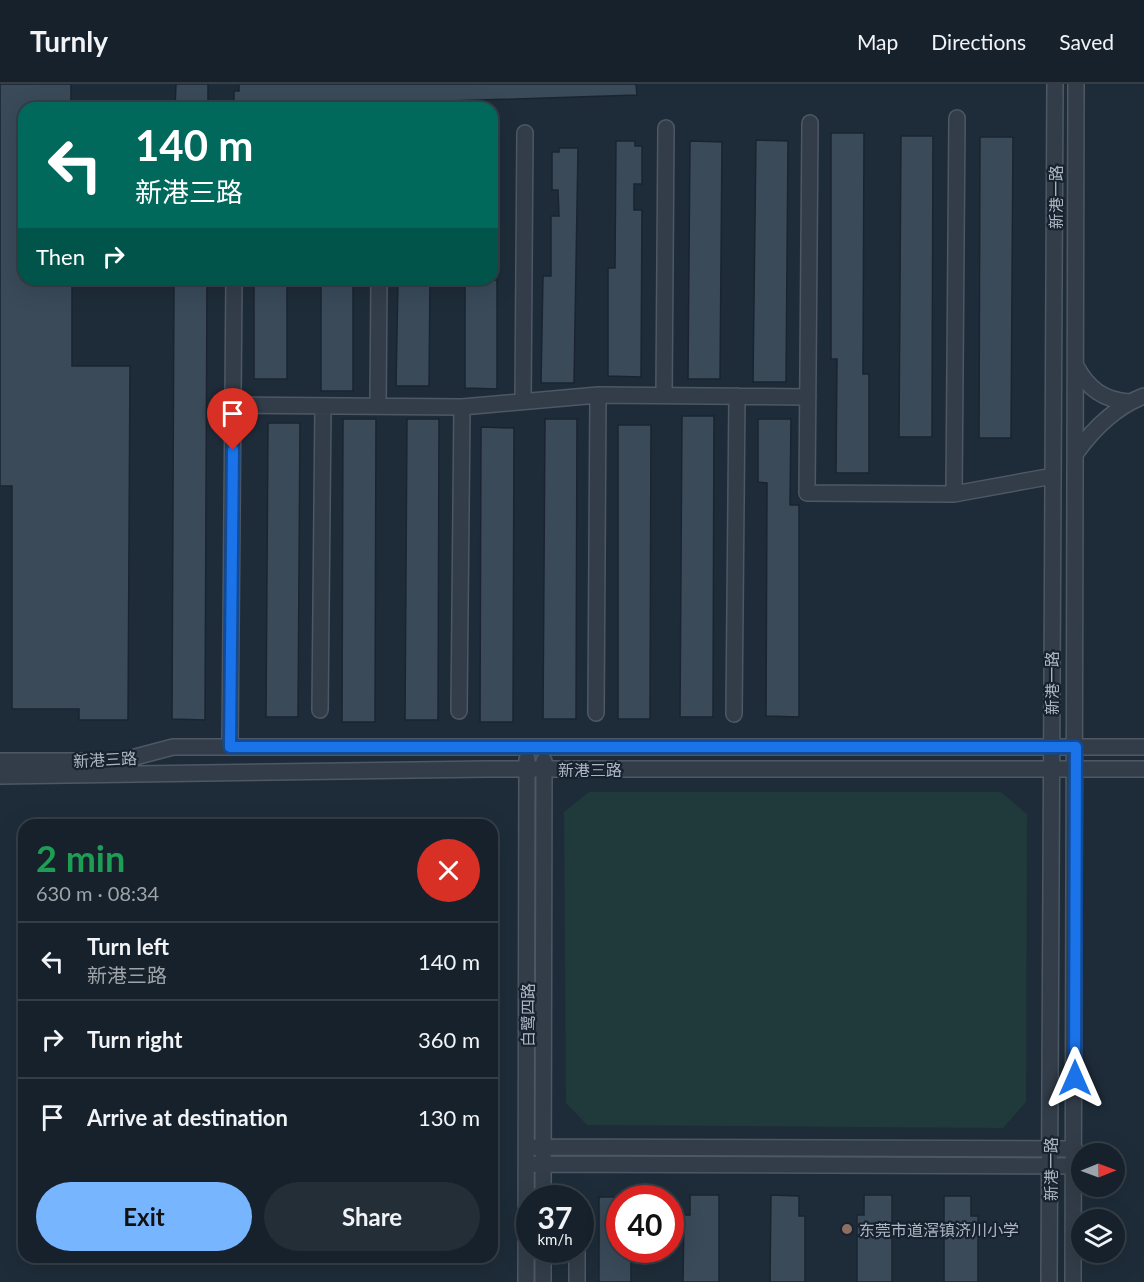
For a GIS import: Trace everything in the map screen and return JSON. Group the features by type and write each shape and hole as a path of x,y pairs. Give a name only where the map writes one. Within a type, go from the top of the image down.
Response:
{"street":[{"name":"新港一路","path":"1049,1282 1056,84"},
{"name":"新港一路","path":"1075,1143 1076,84"},
{"path":"954,494 957,118"},
{"path":"810,123 807,493 954,494 1053,476"},
{"path":"664,395 666,128"},
{"path":"523,401 525,133"},
{"path":"230,747 234,285"},
{"path":"378,406 379,285"},
{"path":"1076,366 1092,388 1109,398 1137,399"},
{"path":"233,405 462,406 598,395 808,397"},
{"path":"596,713 598,395"},
{"path":"734,714 736,396"},
{"path":"1076,453 1094,430 1137,399"},
{"path":"320,710 323,406"},
{"path":"459,711 462,406"},
{"name":"新港三路","path":"0,761 120,761 146,756 161,748 230,747 1144,747"},
{"name":"白鹭四路","path":"526,1282 527,747"},
{"name":"白鹭四路","path":"543,1185 544,747"},
{"name":"新港三路","path":"0,776 526,770 1144,769"},
{"path":"526,1146 1071,1149"},
{"path":"526,1164 1071,1166"},
{"name":"新港一路","path":"1073,1282 1074,1197"},
{"path":"543,1263 543,1282"},
{"path":"577,1263 577,1282"}],"green space":[{"path":"589,792 1001,792 1027,814 1026,1102 1003,1128 587,1125 566,1103 564,812"}],"building":[{"path":"0,84 71,84 71,102 18,102 18,285 72,285 72,366 130,366 128,720 79,720 79,709 12,709 12,486 0,486"},
{"path":"176,84 208,84 208,102 175,102"},
{"path":"239,84 636,84 637,95 420,102 234,102 234,91 239,91"},
{"path":"831,133 864,133 863,374 869,374 869,473 836,473 837,359 831,359"},
{"path":"901,136 933,136 932,437 899,437"},
{"path":"980,137 1013,137 1011,438 979,438"},
{"path":"756,140 788,141 786,382 753,382"},
{"path":"616,141 635,141 635,146 642,146 642,184 634,184 634,210 642,210 641,377 608,376 608,268 615,268"},
{"path":"690,141 722,142 720,379 688,379"},
{"path":"559,148 578,148 574,383 541,383 543,276 551,276 551,216 559,216 558,190 552,190 552,152 559,152"},
{"path":"174,285 207,285 205,720 172,719"},
{"path":"254,285 287,285 287,379 254,379"},
{"path":"321,285 353,285 353,391 321,391"},
{"path":"398,285 430,285 429,386 396,386"},
{"path":"465,285 497,285 497,389 465,388"},
{"path":"682,416 714,416 713,717 680,717"},
{"path":"343,419 376,419 375,722 342,722"},
{"path":"407,419 439,419 438,720 405,720"},
{"path":"545,419 577,419 576,719 543,719"},
{"path":"758,419 791,419 790,505 799,505 799,717 766,716 767,483 758,482"},
{"path":"268,423 300,423 298,717 266,717"},
{"path":"618,425 651,425 650,719 618,719"},
{"path":"481,427 514,428 513,722 480,722"},
{"path":"690,1195 719,1195 719,1282 683,1282 684,1215 690,1215"},
{"path":"771,1195 799,1196 799,1216 805,1216 805,1282 770,1282"},
{"path":"864,1195 892,1195 892,1282 857,1282 857,1215 864,1215"},
{"path":"944,1196 971,1196 971,1216 978,1216 978,1282 944,1282"},
{"path":"599,1197 606,1197 606,1263 631,1263 631,1282 599,1282"}],"place":[{"name":"东莞市道滘镇济川小学","path":"847,1229"}],"route":[{"path":"233,450 230,747 1076,747 1075,1078"}]}
